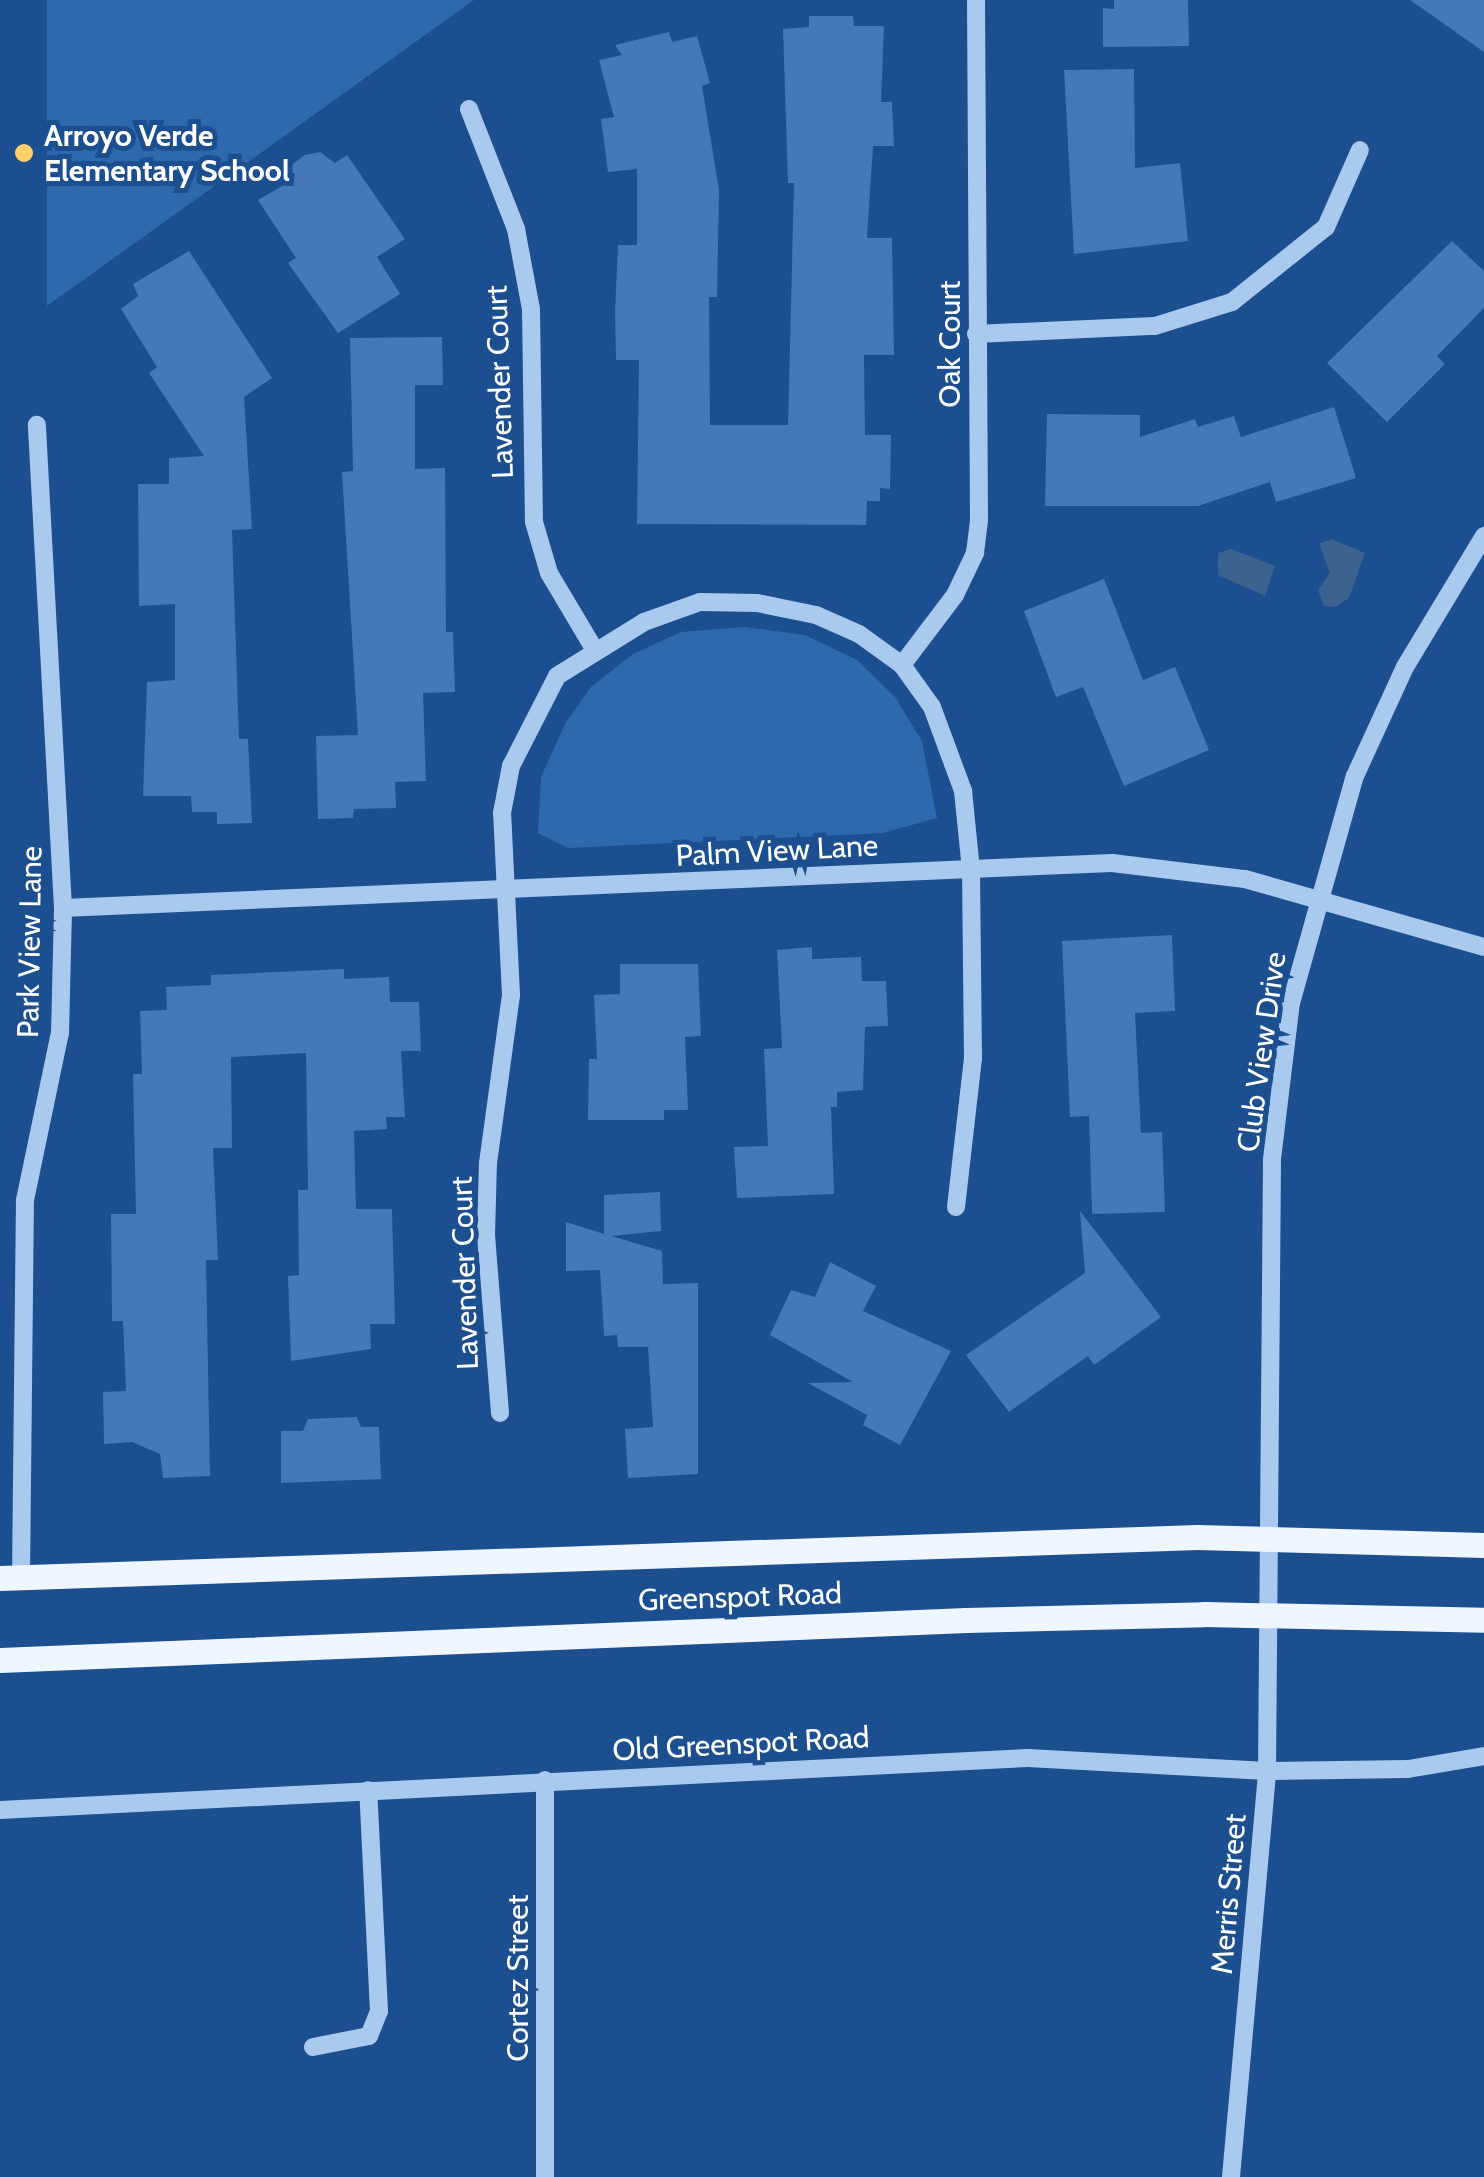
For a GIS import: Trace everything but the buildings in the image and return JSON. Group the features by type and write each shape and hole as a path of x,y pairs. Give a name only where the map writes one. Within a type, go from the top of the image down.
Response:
{"main road":[{"name":"Greenspot Road","path":"11,1578 1266,1538 1484,1544"},
{"name":"Greenspot Road","path":"0,1660 966,1620 1268,1615 1484,1620"}],"street":[{"name":"Oak Court","path":"902,665 955,595 975,553 976,0"},
{"name":"Lavender Court","path":"468,109 516,229 531,309 534,522 549,573 594,648"},
{"path":"976,334 1155,326 1232,302 1326,227 1360,150"},
{"name":"Park View Lane","path":"11,1578 25,1200 60,1034 63,908 37,424"},
{"name":"Club View Drive","path":"1268,1615 1272,1159 1291,1003 1317,898 1355,776 1405,668 1484,536"},
{"name":"Lavender Court","path":"500,1413 486,1234 488,1163 510,995 502,814 510,766 557,676 594,648 700,602 757,602 830,621 902,665"},
{"path":"902,665 952,748 971,870 973,1058 956,1206"},
{"name":"Palm View Lane","path":"63,908 971,870 1169,866 1317,898 1484,947"},
{"name":"Merris Street","path":"1231,2177 1267,1771 1268,1615"},
{"name":"Old Greenspot Road","path":"0,1810 1028,1758 1267,1771 1408,1769 1484,1756"},
{"name":"Cortez Street","path":"545,1780 545,2177"},
{"path":"313,2047 369,2036 379,2010 368,1790"}],"shaded area":[{"path":"47,0 474,0 47,306"},
{"path":"1332,539 1365,553 1349,598 1335,607 1324,606 1318,590 1330,573 1319,544"},
{"path":"1231,549 1275,566 1265,596 1218,575 1218,553"},
{"path":"744,627 805,635 857,660 895,697 922,741 937,818 883,833 568,848 538,833 541,777 566,722 591,687 633,654 681,632"}],"place":[{"name":"Arroyo Verde Elementary School","path":"24,153"}]}
